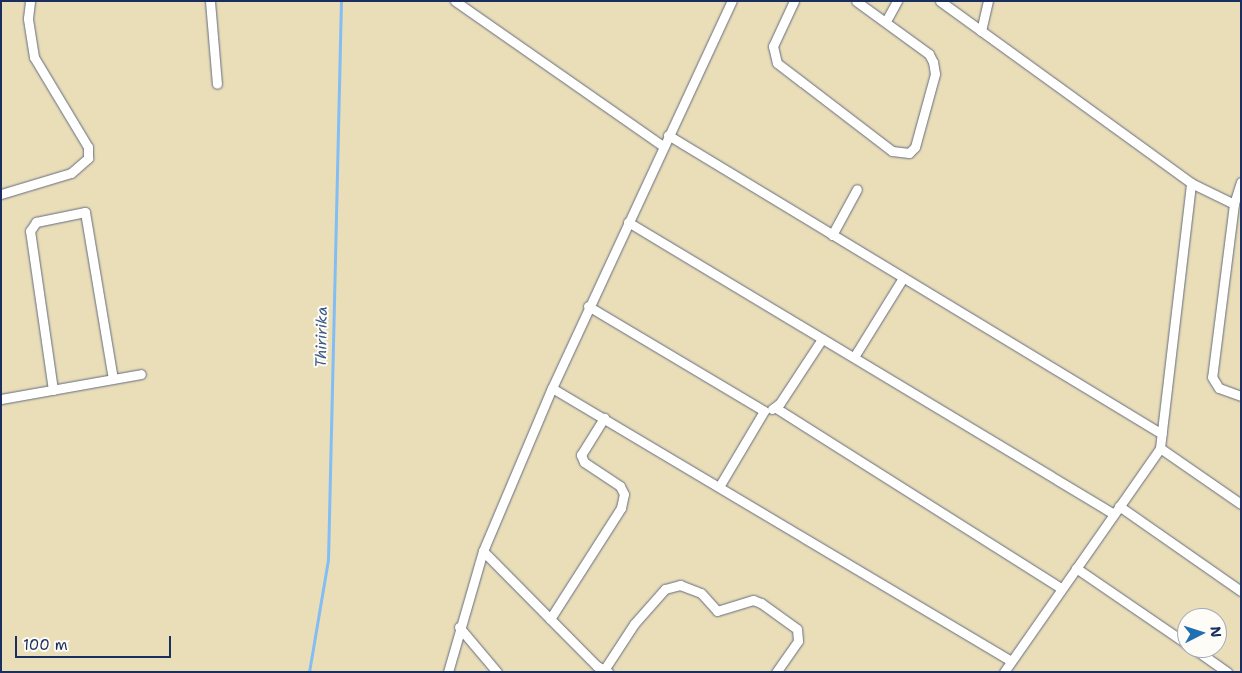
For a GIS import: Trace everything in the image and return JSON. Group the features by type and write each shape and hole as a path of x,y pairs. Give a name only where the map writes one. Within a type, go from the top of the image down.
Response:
{"street":[{"path":"1,194 71,173 88,158 88,147 34,57 28,18 30,1"},
{"path":"210,1 217,84"},
{"path":"455,1 663,146"},
{"path":"448,672 459,627 483,551 588,306 732,1"},
{"path":"794,1 773,46 777,63 892,151 909,153 915,147 935,74 929,54 856,1"},
{"path":"886,21 898,1"},
{"path":"940,1 1192,183 1234,204"},
{"path":"981,31 988,1"},
{"path":"668,134 1162,434"},
{"path":"1004,672 1160,448 1192,183"},
{"path":"1240,186 1234,204 1212,377 1219,388 1240,398"},
{"path":"832,235 857,189"},
{"path":"53,390 30,231 36,222 85,212 113,379"},
{"path":"628,222 1114,514"},
{"path":"854,357 903,278"},
{"path":"588,306 764,411 776,408 822,339"},
{"path":"1,398 141,374"},
{"path":"552,388 720,485 1011,661"},
{"path":"776,408 1061,588"},
{"path":"720,485 764,411"},
{"path":"550,619 621,508 624,494 620,486 584,462 581,456 604,418"},
{"path":"1160,448 1241,504"},
{"path":"1119,506 1241,591"},
{"path":"483,551 550,619 606,671 634,624 665,589 680,585 701,594 717,611 753,600 797,629 798,641 776,672"},
{"path":"1076,568 1177,637"},
{"path":"459,627 497,672"},
{"path":"1207,658 1227,672"}],"waterway":[{"name":"Thiririka","path":"309,672 328,560 341,1"}]}
